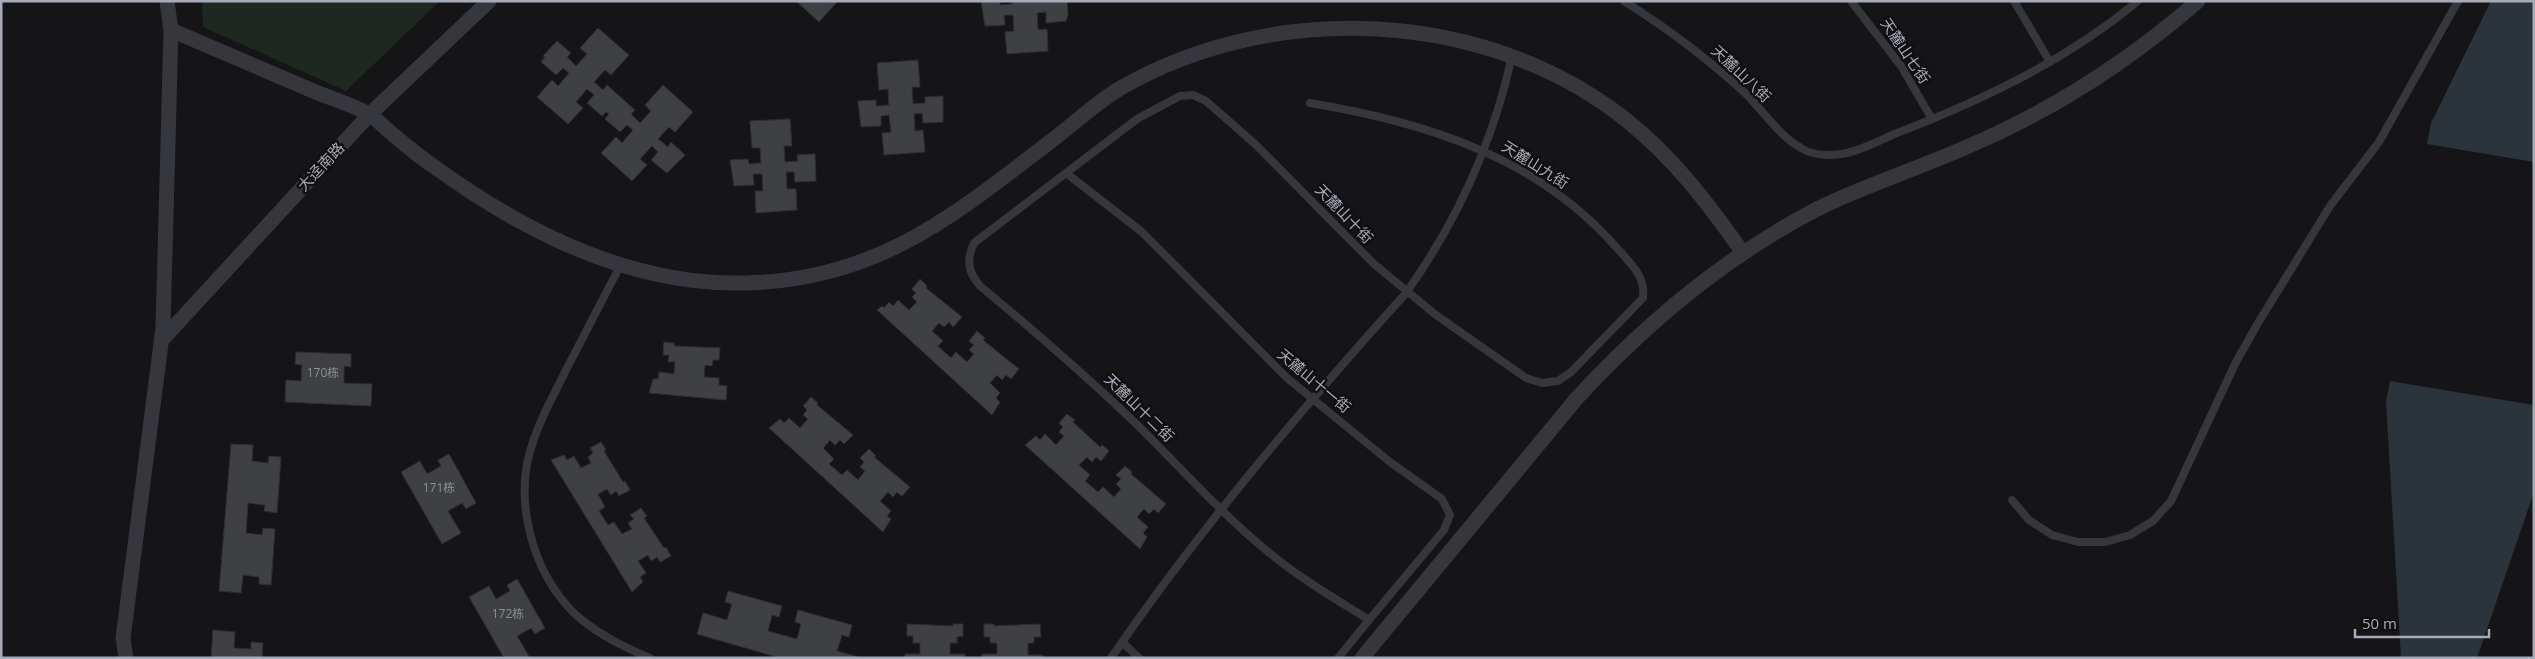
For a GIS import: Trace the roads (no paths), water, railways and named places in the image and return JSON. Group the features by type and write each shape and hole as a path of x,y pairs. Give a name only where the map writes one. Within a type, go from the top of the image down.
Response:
{"street":[{"path":"126,658 124,638 161,341 170,30 167,1"},
{"name":"大迳南路","path":"161,341 369,115 489,1"},
{"path":"1362,658 1577,398 1607,365 1672,305 1743,253 1788,226 1858,190 1968,147 2036,115 2100,77 2160,34 2198,1"},
{"path":"170,30 369,115 412,150 480,198 560,242 620,266 682,280 745,283 808,276 870,259 899,246 954,214 1118,89 1166,64 1216,45 1268,32 1321,26 1375,26 1429,32 1481,45 1512,56 1580,88 1624,118 1665,154 1702,194 1743,253"}],"lane":[{"name":"天麓山八街","path":"1624,1 1656,21 1702,55 1745,93 1801,148 1821,155 1842,154 1932,119"},
{"name":"天麓山七街","path":"1851,1 1901,66 1932,119"},
{"path":"2014,1 2050,62"},
{"path":"1932,119 2017,81 2079,44 2138,1"},
{"path":"2012,500 2029,520 2052,534 2078,542 2105,542 2130,535 2153,521 2165,508 2171,501 2236,362 2258,322 2330,206 2378,142 2458,1"},
{"path":"1111,658 1220,509 1312,398 1406,293 1443,239 1459,210 1485,150 1505,88 1512,56"},
{"name":"天麓山十街","path":"1066,173 1137,119 1180,96 1193,95 1206,101 1255,144 1349,239 1406,293 1526,378 1542,383 1558,381 1571,372 1604,339"},
{"name":"天麓山九街","path":"1310,103 1355,111 1417,126 1485,150 1540,181 1565,199 1611,241 1642,278 1645,288 1643,298 1604,339"},
{"name":"天麓山十一街","path":"1066,173 1142,232 1195,284 1264,357 1390,462 1442,499 1450,515 1444,530 1369,620"},
{"name":"天麓山十二街","path":"1066,173 974,243 968,254 968,266 972,277 1100,390 1220,509 1266,551 1316,588 1369,620"},
{"path":"620,266 533,440 525,476 526,514 535,550 552,584 575,613 604,636 650,658"},
{"path":"1338,658 1369,620"},
{"path":"1122,642 1139,658"}]}
